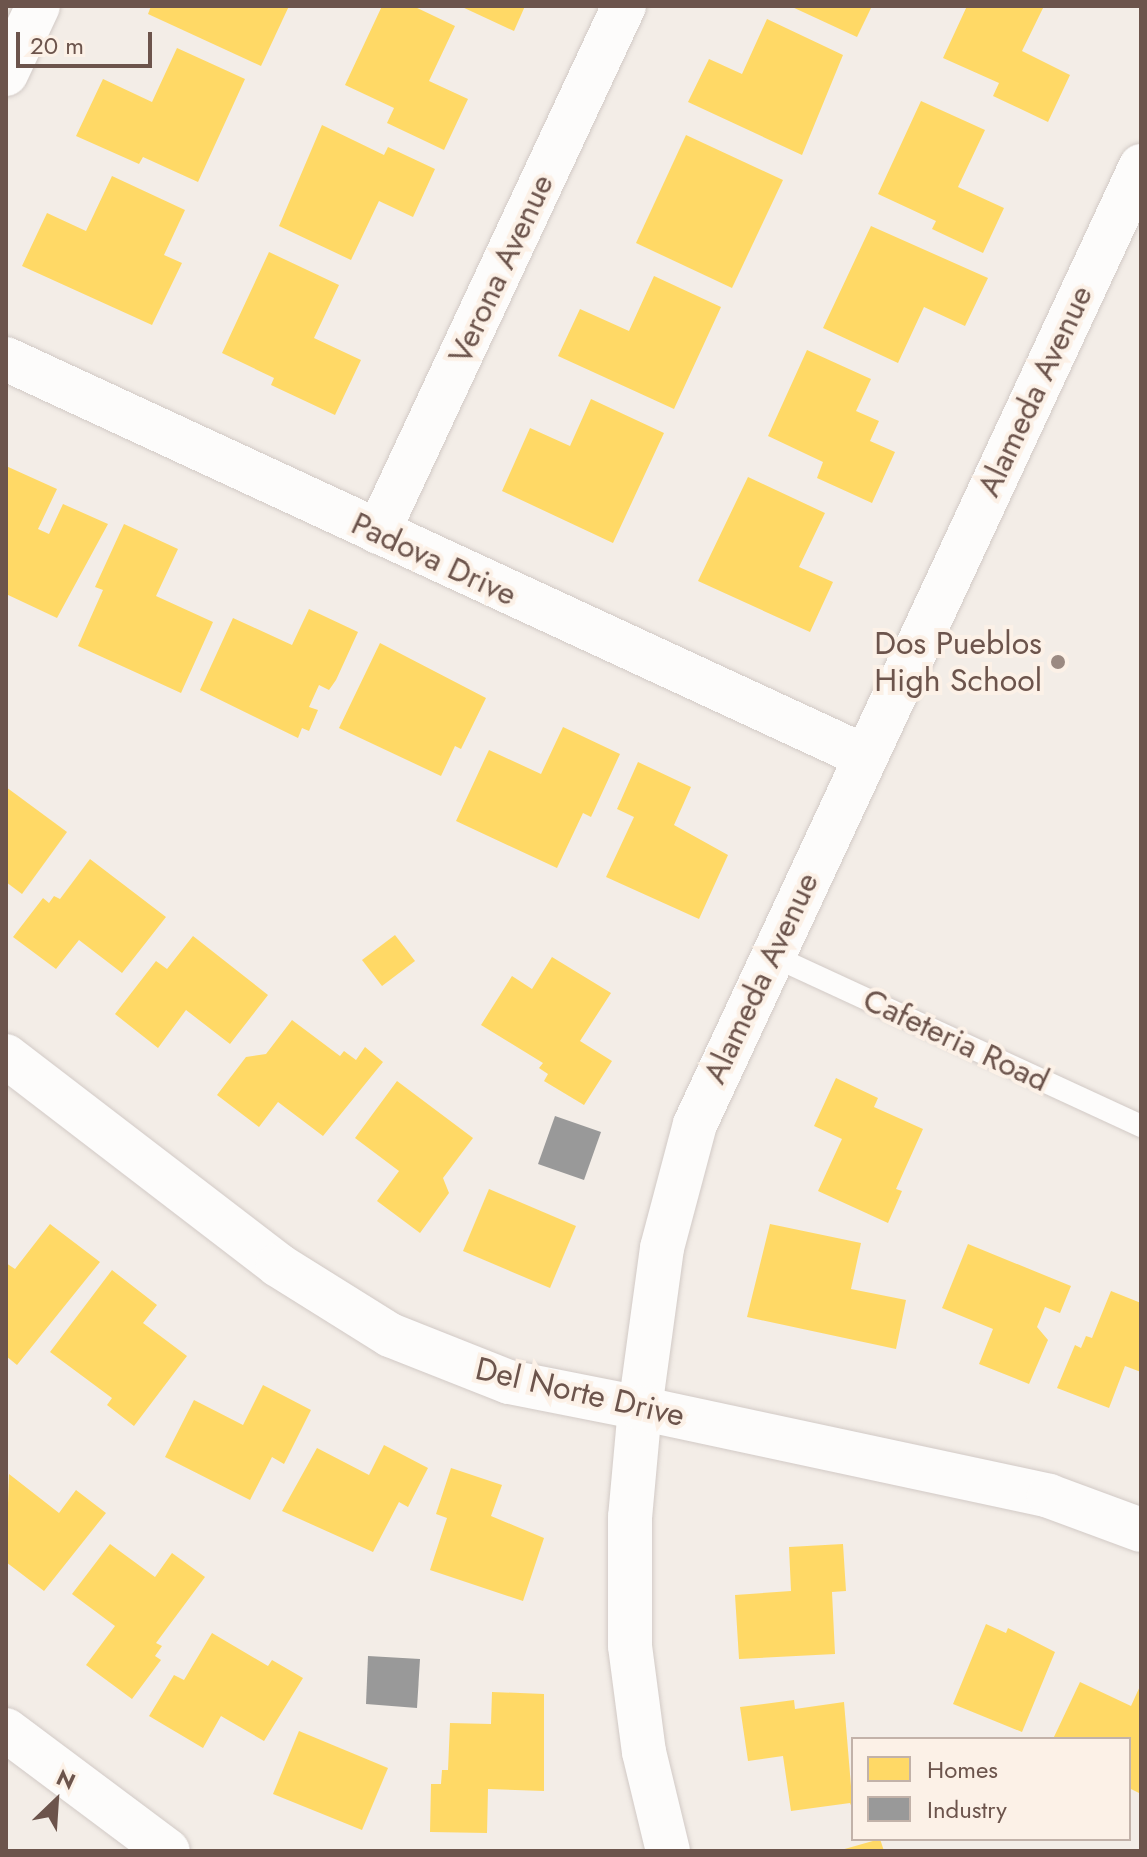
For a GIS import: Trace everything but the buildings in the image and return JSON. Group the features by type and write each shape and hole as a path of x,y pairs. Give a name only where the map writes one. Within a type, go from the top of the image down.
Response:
{"street":[{"path":"6,74 38,6"},
{"name":"Verona Avenue","path":"378,532 624,6"},
{"name":"Alameda Avenue","path":"668,1851 644,1752 630,1646 630,1517 640,1408 675,1189 695,1124 771,955 1141,166"},
{"name":"Padova Drive","path":"6,359 864,756"},
{"name":"Del Norte Drive","path":"6,1056 278,1265 378,1328 509,1382 1049,1496 1141,1530"},
{"path":"6,1730 168,1851"}],"lane":[{"name":"Cafeteria Road","path":"771,955 1141,1126"}],"place":[{"name":"Dos Pueblos High School","path":"1058,662"}]}
